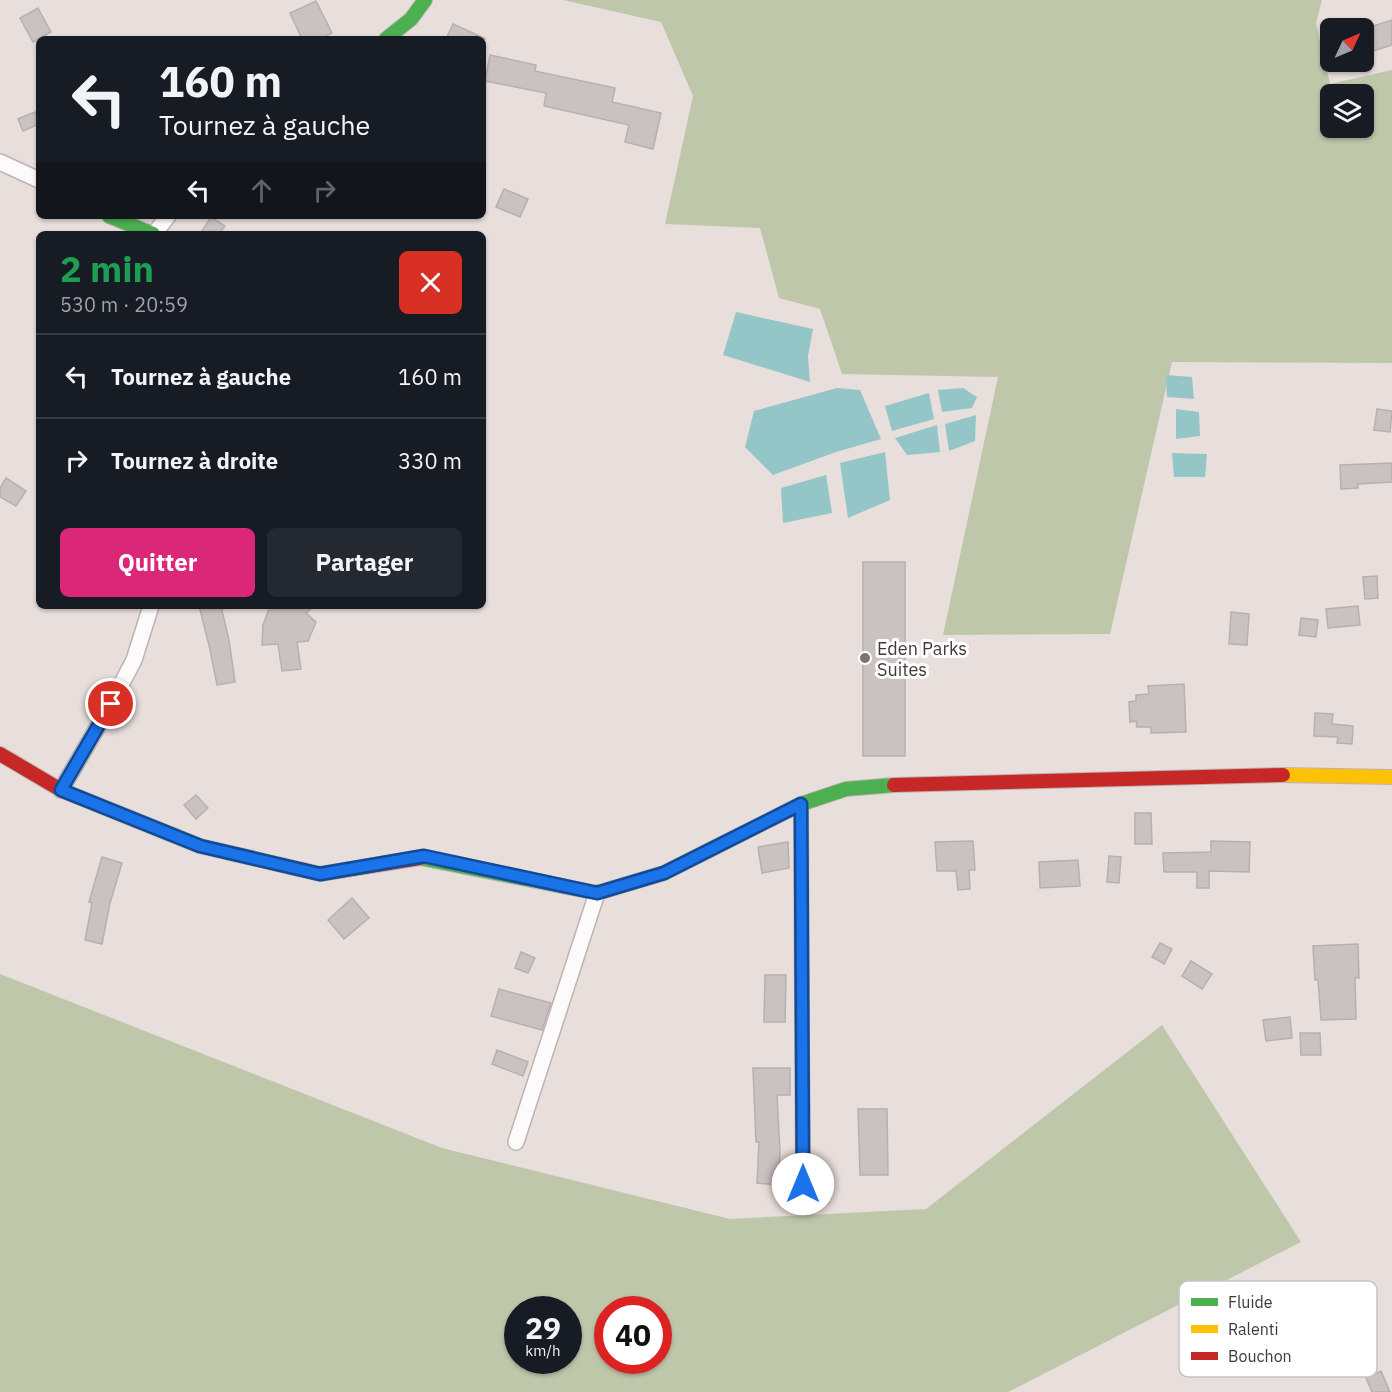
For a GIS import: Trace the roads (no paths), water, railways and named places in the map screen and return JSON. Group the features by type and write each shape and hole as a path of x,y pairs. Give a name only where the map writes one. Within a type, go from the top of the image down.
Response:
{"street":[{"path":"390,36 411,20 425,0"},
{"path":"0,162 36,179"},
{"path":"116,219 146,231"},
{"path":"156,231 166,219"},
{"path":"61,790 134,660 150,609"},
{"path":"0,754 61,790 200,846 320,874 424,856 597,893 664,873 801,804 846,789 911,784 1261,775 1392,777"},
{"path":"801,804 803,1184"},
{"path":"516,1142 597,893"}],"water":[{"path":"736,312 813,329 808,356 810,382 723,355"},
{"path":"1166,375 1192,377 1194,399 1167,397"},
{"path":"837,388 860,390 881,439 836,452 773,475 745,447 754,411"},
{"path":"963,388 977,397 972,408 942,412 938,390"},
{"path":"929,393 934,419 892,431 885,406"},
{"path":"1176,409 1199,412 1200,436 1176,439"},
{"path":"976,415 975,441 949,451 945,424"},
{"path":"937,425 940,452 907,455 895,438"},
{"path":"885,452 890,500 848,518 840,463"},
{"path":"1172,453 1207,454 1205,477 1174,477"},
{"path":"826,475 832,513 783,523 781,488"}],"place":[{"name":"Eden Parks Suites","path":"865,658"}]}
